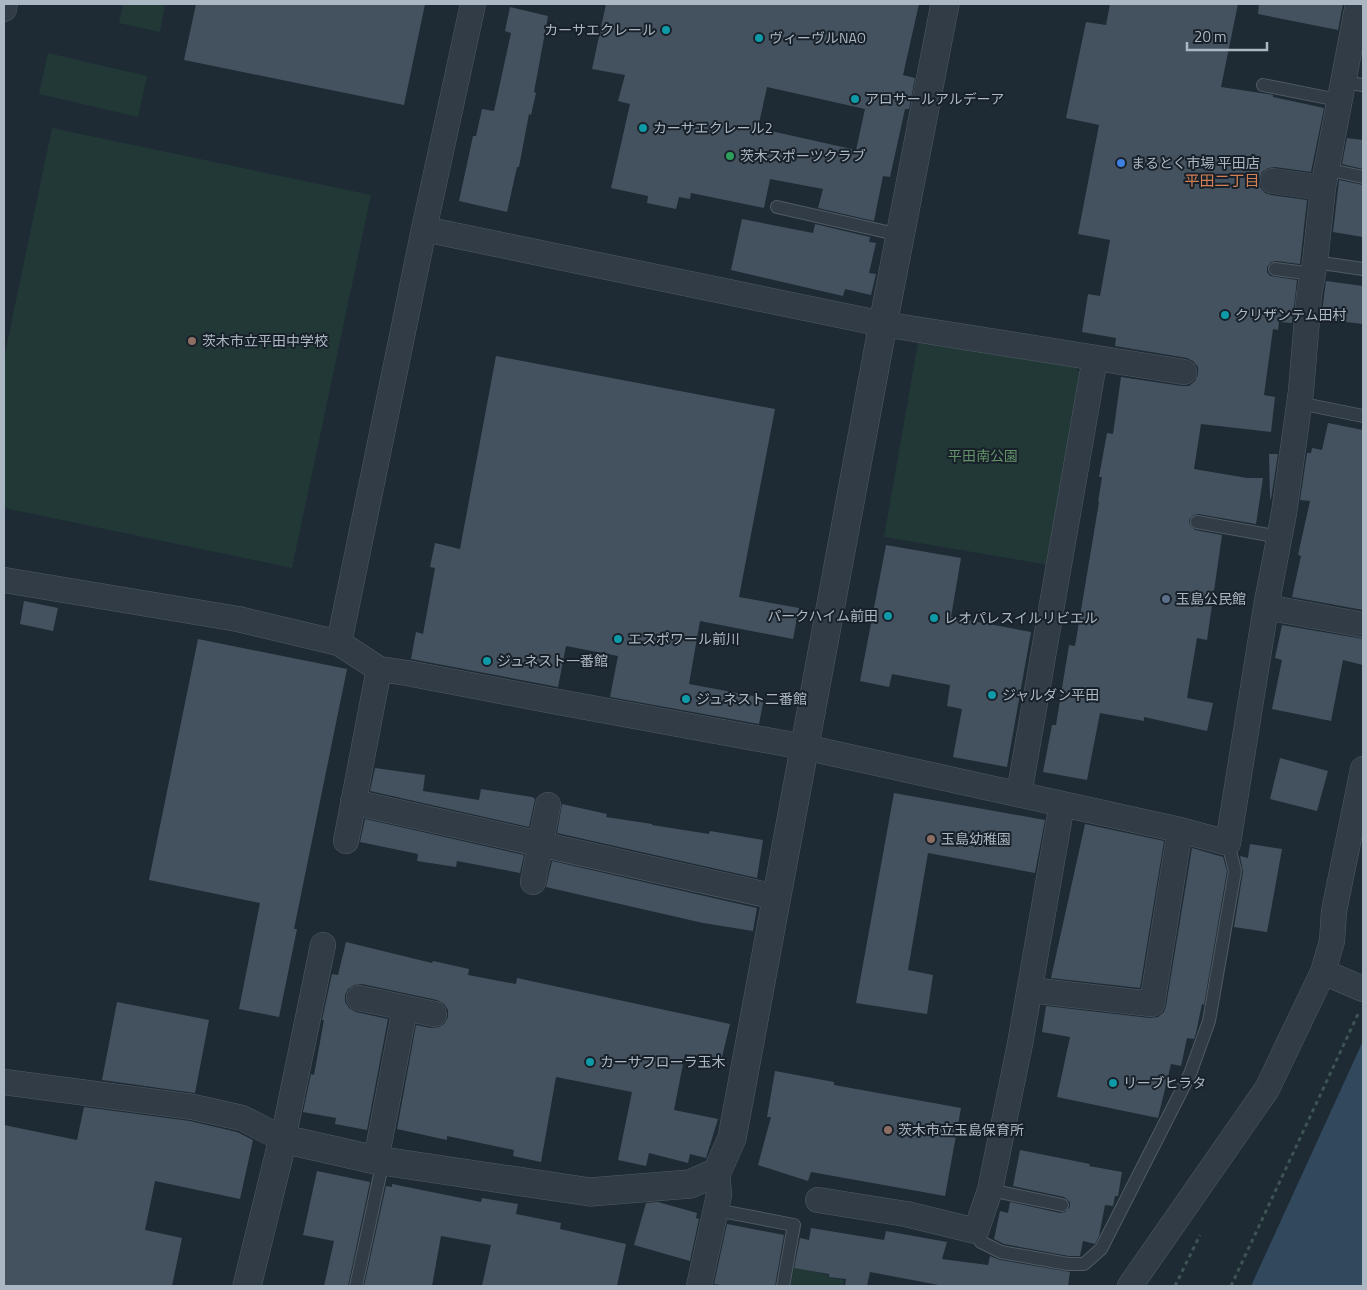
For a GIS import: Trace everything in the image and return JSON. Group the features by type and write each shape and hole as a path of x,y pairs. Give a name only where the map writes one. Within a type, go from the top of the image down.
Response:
{"street":[{"path":"4,9 5,4"},
{"path":"339,643 424,228 473,4"},
{"path":"699,1286 719,1195 717,1172 732,1138 883,324 945,4"},
{"path":"4,580 238,619 339,643 379,669 804,747 1180,830 1228,843 1279,537 1299,403 1309,295 1314,268 1324,178 1348,89 1358,4"},
{"path":"1273,181 1324,178"},
{"path":"424,228 883,324 1184,372"},
{"path":"1019,794 1095,358"},
{"path":"1266,607 1363,625"},
{"path":"346,841 379,669"},
{"path":"1130,1286 1267,1089 1329,974 1334,911 1363,769"},
{"path":"353,802 776,897"},
{"path":"818,1200 906,1214 976,1231 990,1190 1020,1044 1062,804"},
{"path":"533,882 548,806"},
{"path":"1030,990 1152,1004 1180,830"},
{"path":"247,1286 283,1139 323,945"},
{"path":"1329,974 1361,1000"},
{"path":"359,998 434,1014"},
{"path":"380,1160 405,1008"},
{"path":"4,1082 193,1107 242,1118 283,1139 380,1160 590,1192 690,1184 717,1172"}],"lane":[{"path":"1263,85 1348,89"},
{"path":"1324,178 1363,177"},
{"path":"777,207 900,235"},
{"path":"1275,270 1314,268 1363,269"},
{"path":"1299,403 1363,416"},
{"path":"1197,522 1279,537"},
{"path":"976,1231 981,1242 1001,1252 1068,1264 1084,1264 1101,1249 1190,1074 1210,1021 1235,871 1228,843"},
{"path":"356,1286 380,1160"},
{"path":"990,1190 1062,1205"},
{"path":"716,1210 794,1225 782,1286"}],"path":[{"path":"1231,1286 1361,1000"}],"green space":[{"path":"123,4 165,4 160,32 119,23"},
{"path":"48,53 147,76 138,117 39,94"},
{"path":"52,128 371,195 292,568 4,508 4,358"},
{"name":"平田南公園","path":"919,337 1073,364 1082,376 1049,565 884,537"},
{"path":"793,1267 844,1280 843,1286 789,1286"}],"water":[{"path":"1363,1041 1363,1286 1251,1286"}],"building":[{"path":"196,4 425,4 404,105 184,60"},
{"path":"606,4 919,4 903,75 915,78 909,109 905,109 890,177 883,176 874,221 818,208 823,189 770,179 764,208 691,193 690,199 679,197 676,209 647,203 648,196 611,188 630,104 618,101 625,75 592,69","holes":["767,87 865,109 856,150 758,128"]},
{"path":"1110,4 1238,4 1221,87 1273,95 1273,97 1324,108 1311,172 1275,167 1268,168 1262,172 1259,179 1260,187 1265,193 1307,200 1300,264 1276,261 1271,262 1267,267 1267,272 1270,276 1297,280 1292,323 1279,322 1278,330 1273,329 1264,395 1275,397 1271,432 1201,424 1194,469 1247,478 1263,478 1256,524 1198,514 1189,520 1190,525 1195,530 1222,535 1207,640 1197,638 1187,698 1213,703 1207,731 1144,717 1144,721 1100,713 1087,780 1043,772 1052,725 1056,725 1069,645 1075,646 1099,502 1102,477 1099,477 1107,433 1113,434 1121,377 1189,386 1195,381 1198,374 1198,367 1187,358 1115,346 1116,338 1082,332 1088,294 1100,296 1110,240 1078,234 1099,125 1066,118 1086,22 1106,25"},
{"path":"1259,4 1343,4 1338,30 1258,14"},
{"path":"510,7 548,16 534,92 536,93 531,115 529,114 519,167 517,167 507,212 459,201 473,136 476,136 482,109 494,111 511,33 505,31"},
{"path":"1347,138 1363,140 1363,169 1342,164"},
{"path":"1339,180 1363,185 1363,237 1333,232"},
{"path":"742,219 813,233 815,224 870,237 869,242 876,243 869,273 876,274 871,295 845,289 843,296 731,270"},
{"path":"1326,281 1363,286 1363,324 1321,319"},
{"path":"496,356 775,409 739,597 799,608 793,639 700,621 689,684 764,698 759,724 610,697 618,656 566,646 558,687 411,659 416,632 423,634 435,568 430,567 435,543 460,549"},
{"path":"1328,423 1363,430 1363,610 1292,597 1301,556 1298,555 1310,501 1300,500 1307,453 1311,453 1312,448 1322,450"},
{"path":"1269,454 1278,454 1271,499 1270,499"},
{"path":"886,545 961,558 951,617 1031,632 1007,767 953,757 962,709 947,706 950,685 892,674 889,687 860,681"},
{"path":"24,601 58,608 53,631 20,624"},
{"path":"1282,625 1363,639 1363,665 1343,660 1331,721 1272,709 1282,660 1275,658"},
{"path":"198,639 347,669 294,929 297,929 279,1017 239,1009 260,903 149,880"},
{"path":"1280,758 1328,771 1317,811 1270,799"},
{"path":"375,768 425,775 423,791 479,800 481,789 532,797 535,799 529,827 370,791"},
{"path":"894,793 1045,820 1035,873 928,853 908,970 933,975 927,1014 856,1003"},
{"path":"562,804 607,814 606,817 709,834 710,831 763,840 757,878 557,833"},
{"path":"365,819 524,855 520,873 457,861 456,867 417,861 418,854 360,842"},
{"path":"1085,824 1164,841 1140,988 1051,978"},
{"path":"1250,844 1282,849 1267,932 1234,927 1243,872 1240,856 1248,858"},
{"path":"1192,848 1223,857 1227,871 1204,1005 1202,1004 1194,1039 1187,1038 1181,1066 1171,1064 1158,1118 1057,1097 1070,1037 1042,1032 1046,1006 1150,1018 1158,1017 1164,1012"},
{"path":"552,861 757,908 753,931 703,923 546,887"},
{"path":"346,942 432,963 433,961 469,969 468,975 516,984 517,978 730,1024 721,1061 685,1054 674,1110 718,1119 706,1158 690,1154 688,1163 649,1153 646,1166 618,1160 632,1092 556,1077 541,1162 513,1156 514,1150 447,1136 447,1140 397,1129 416,1025 431,1028 439,1027 444,1024 448,1017 448,1010 444,1004 437,1000 362,984 354,985 348,989 345,995 345,1002 349,1008 356,1012 388,1019 367,1130 335,1124 336,1118 303,1112 311,1074 314,1075 324,1020 322,1020 332,974 338,975"},
{"path":"117,1002 209,1020 195,1093 102,1080"},
{"path":"775,1071 834,1082 834,1085 961,1108 945,1196 811,1172 808,1181 758,1165 771,1117 767,1117"},
{"path":"84,1107 190,1121 237,1132 253,1140 240,1199 155,1181 145,1230 182,1238 172,1286 4,1286 4,1125 77,1140"},
{"path":"1020,1150 1122,1172 1118,1196 1115,1196 1113,1206 1105,1205 1099,1236 1095,1244 1083,1241 1080,1256 1069,1256 1004,1244 994,1239 1000,1211 1008,1213 1010,1202 1060,1213 1065,1212 1070,1207 1070,1202 1064,1197 1013,1186"},
{"path":"317,1171 370,1182 348,1286 324,1286 334,1241 303,1235"},
{"path":"392,1184 481,1202 482,1198 518,1204 516,1214 561,1223 560,1229 626,1244 617,1286 482,1286 491,1245 441,1236 432,1286 364,1286 386,1186 392,1187"},
{"path":"658,1202 697,1213 696,1218 699,1219 690,1261 634,1245 646,1203"},
{"path":"727,1224 784,1235 775,1286 728,1286 714,1284"},
{"path":"811,1228 884,1240 886,1231 947,1242 942,1259 988,1265 990,1256 1000,1260 1070,1272 1068,1286 944,1286 870,1272 867,1286 845,1286 846,1279 829,1277 829,1274 794,1268 800,1238 809,1240"}],"place":[{"name":"カーサエクレール","path":"666,30"},
{"name":"ヴィーヴルNAO","path":"759,38"},
{"name":"アロサールアルデーア","path":"855,99"},
{"name":"カーサエクレール2","path":"643,128"},
{"name":"茨木スポーツクラブ","path":"730,156"},
{"name":"まるとく市場 平田店","path":"1121,163"},
{"name":"クリザンテム田村","path":"1225,315"},
{"name":"茨木市立平田中学校","path":"192,341"},
{"name":"玉島公民館","path":"1166,599"},
{"name":"パークハイム前田","path":"888,616"},
{"name":"レオパレスイルリビエル","path":"934,618"},
{"name":"エスポワール前川","path":"618,639"},
{"name":"ジュネスト一番館","path":"487,661"},
{"name":"ジャルダン平田","path":"992,695"},
{"name":"ジュネスト二番館","path":"686,699"},
{"name":"玉島幼稚園","path":"931,839"},
{"name":"カーサフローラ玉木","path":"590,1062"},
{"name":"リーブヒラタ","path":"1113,1083"},
{"name":"茨木市立玉島保育所","path":"888,1130"}],"district":[{"name":"平田二丁目","path":"1222,181"}]}
